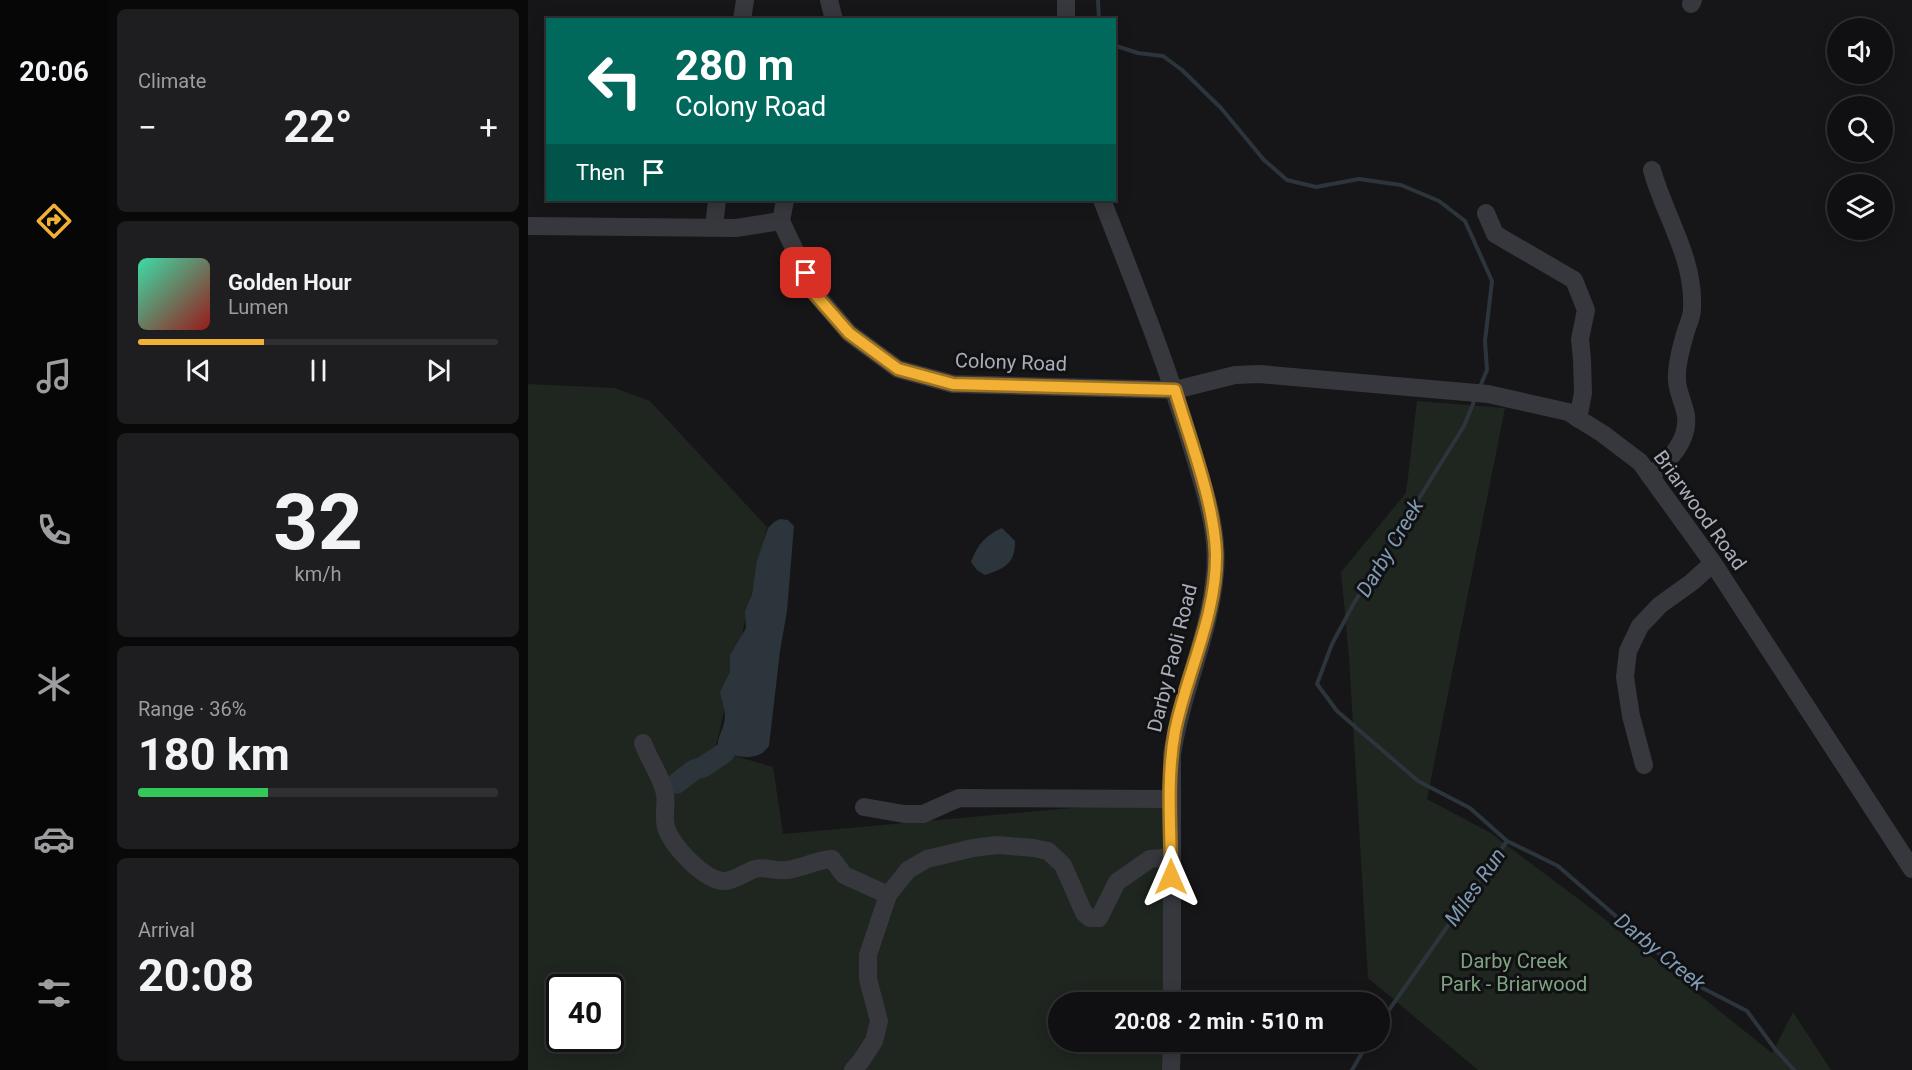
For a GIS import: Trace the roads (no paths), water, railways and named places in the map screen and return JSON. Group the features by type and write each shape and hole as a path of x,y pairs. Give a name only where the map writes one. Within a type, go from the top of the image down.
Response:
{"street":[{"path":"742,18 745,0"},
{"path":"829,0 834,18"},
{"path":"1066,0 1066,18"},
{"path":"1650,476 1667,462 1678,448 1685,431 1686,418 1677,381 1684,335 1692,311 1686,256 1652,170"},
{"path":"714,227 717,201"},
{"path":"528,226 736,228 782,222 785,201"},
{"name":"Darby Paoli Road","path":"1102,201 1175,390 1209,504 1216,552 1210,606 1176,730 1172,755 1172,992"},
{"path":"1486,213 1495,234 1574,280 1586,310 1580,339 1583,393 1578,419"},
{"name":"Colony Road","path":"782,222 814,293 849,333 898,369 953,384 1175,390"},
{"name":"Briarwood Road","path":"1175,390 1235,375 1259,374 1488,394 1568,412 1603,434 1640,462 1713,563 1905,842 1912,869"},
{"path":"1644,765 1631,716 1624,677 1628,651 1640,626 1660,605 1692,582 1713,563"},
{"path":"643,743 665,794 665,826 685,857 715,878 726,881 758,868 791,870 819,860 832,859 844,875 888,895"},
{"path":"864,807 904,814 923,814 959,798 1171,799"},
{"path":"853,1070 874,1041 879,1021 868,978 868,955 888,895 908,870 927,859 973,848 997,845 1048,851 1063,866 1084,913 1090,918 1099,918 1118,882 1150,859 1171,857"},
{"path":"1171,1070 1172,1052"}],"waterway":[{"name":"Darby Creek","path":"1098,0 1099,18"},
{"name":"Darby Creek","path":"1116,46 1138,53 1163,56 1182,70 1221,108 1264,160 1287,180 1316,187 1359,179 1401,185 1439,201 1465,221 1492,281 1485,341 1487,370 1479,389"},
{"name":"Darby Creek","path":"1475,399 1464,426 1354,603 1332,644 1317,684 1337,711 1418,781 1470,808 1507,841 1558,866 1693,983 1747,1011 1794,1070"},
{"path":"677,783 694,770 703,767 724,753"},
{"name":"Miles Run","path":"1390,1009 1507,841"},
{"name":"Miles Run","path":"1352,1070 1363,1052"}],"park label":[{"name":"Darby Creek Park - Briarwood","path":"1514,972"}]}
